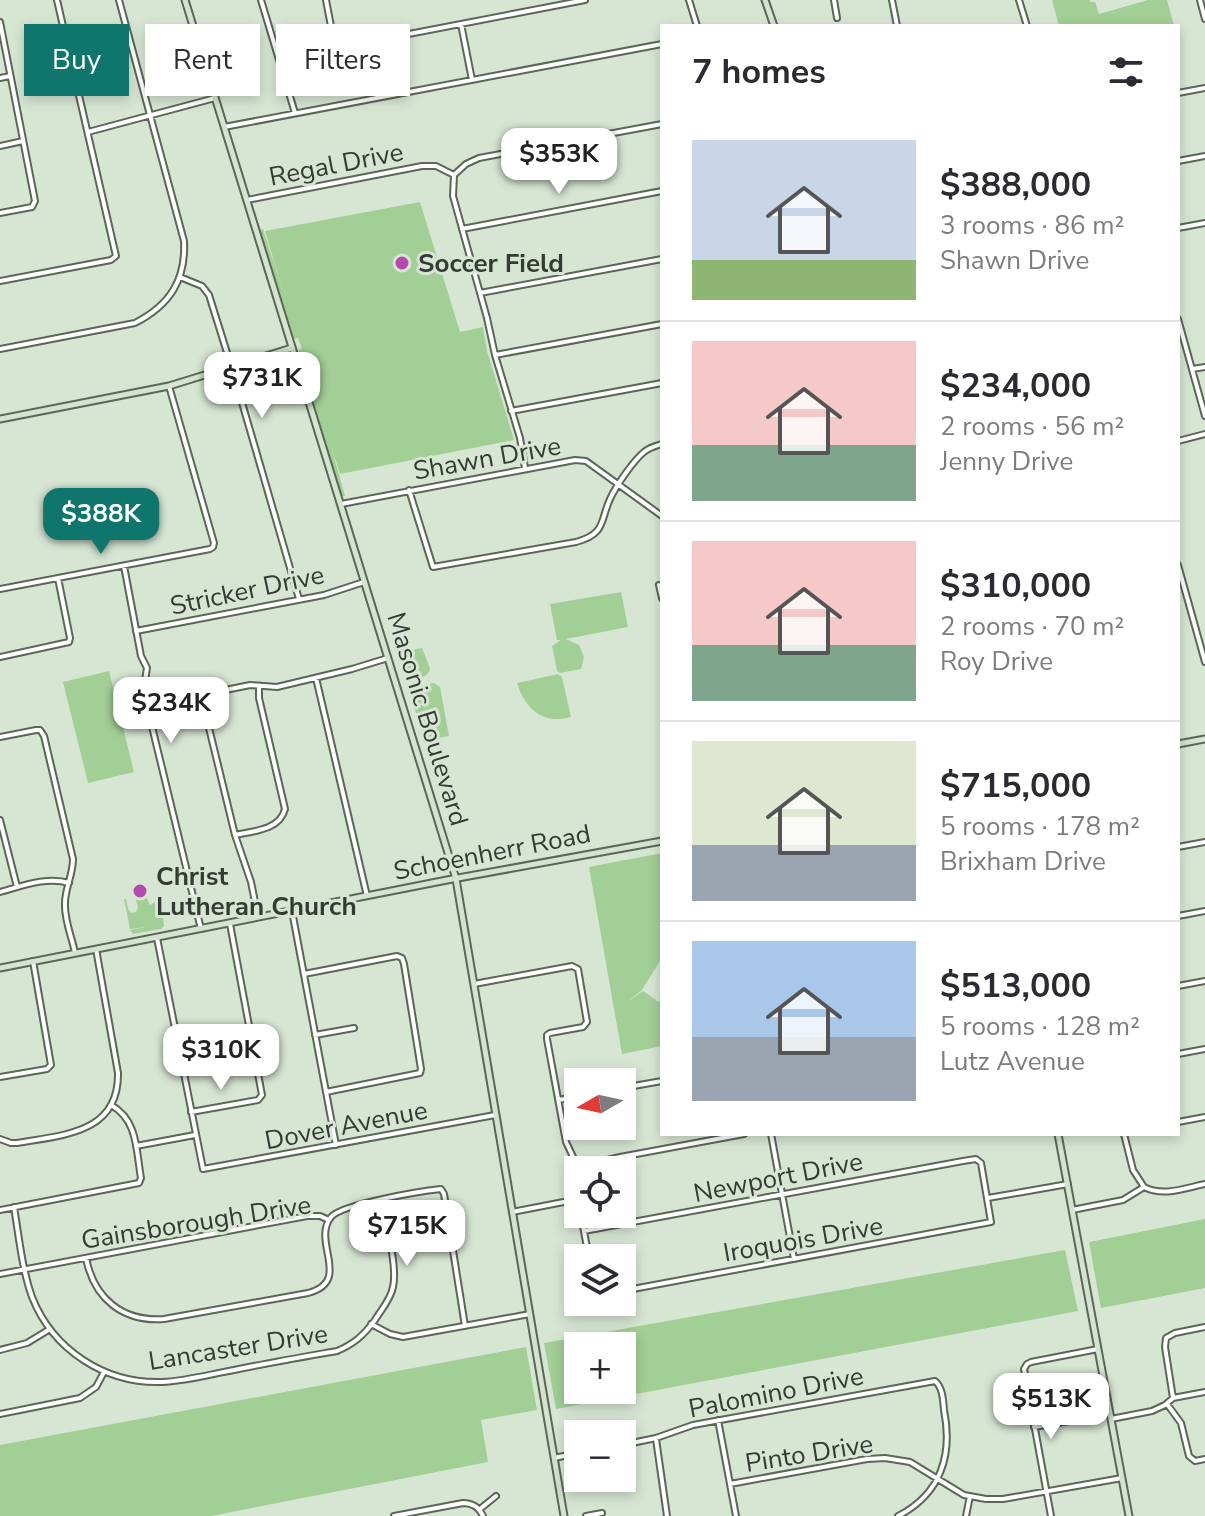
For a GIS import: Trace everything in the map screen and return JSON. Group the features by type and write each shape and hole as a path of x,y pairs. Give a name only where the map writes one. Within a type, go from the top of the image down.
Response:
{"street":[{"path":"0,281 115,258 57,0"},
{"path":"0,349 135,323 165,303 180,277 184,241 119,0"},
{"name":"Masonic Boulevard","path":"185,0 456,879 564,1516"},
{"path":"261,0 276,49"},
{"path":"326,0 331,24"},
{"path":"410,33 585,0"},
{"path":"689,0 696,24"},
{"path":"765,0 773,24"},
{"path":"834,0 837,18"},
{"path":"892,0 897,24"},
{"path":"1019,0 1026,24"},
{"path":"1200,0 1205,19"},
{"path":"0,22 35,201 34,206 0,213"},
{"path":"461,24 472,80"},
{"path":"224,127 660,44"},
{"path":"0,78 10,76"},
{"path":"1180,93 1205,88"},
{"path":"290,96 295,113"},
{"path":"88,132 215,98"},
{"path":"525,468 520,438 453,196 454,175 479,158 660,124"},
{"path":"0,146 23,141"},
{"path":"1180,161 1205,156"},
{"name":"Regal Drive","path":"247,200 422,166 436,166 454,175"},
{"path":"462,229 660,191"},
{"path":"1180,228 1205,223"},
{"path":"480,293 660,259"},
{"path":"180,277 206,289 212,303 299,599"},
{"path":"495,355 660,324"},
{"path":"1180,326 1205,416"},
{"path":"0,419 169,386 292,348"},
{"path":"1192,369 1205,367"},
{"path":"511,411 660,383"},
{"path":"0,589 213,547 169,386"},
{"path":"1180,440 1205,434"},
{"path":"409,490 431,563 435,567 585,539 594,534 603,522 610,498 644,452 660,444"},
{"name":"Shawn Drive","path":"341,504 567,460 581,460 660,515"},
{"path":"124,566 141,656 147,668 144,687 147,706 201,929"},
{"path":"1180,572 1205,662"},
{"path":"0,657 69,642 58,578"},
{"name":"Stricker Drive","path":"136,631 324,595 364,582"},
{"path":"659,585 660,589"},
{"path":"147,706 250,685 277,687 388,658"},
{"path":"316,678 367,896"},
{"path":"235,835 275,824 285,809 259,698 259,686"},
{"path":"201,695 258,917"},
{"path":"0,737 40,730 44,736 73,859 65,908 75,953"},
{"path":"1180,744 1205,739"},
{"path":"0,820 17,887"},
{"name":"Schoenherr Road","path":"0,968 660,841"},
{"path":"1180,847 1205,842"},
{"path":"0,892 53,879 69,883"},
{"path":"292,911 336,1145"},
{"path":"1180,916 1205,911"},
{"path":"190,1112 262,1097 230,924"},
{"path":"136,1146 195,1135 157,938"},
{"path":"0,1139 17,1143 83,1130 101,1119 111,1105 117,1090 118,1073 96,949"},
{"path":"304,974 397,956 402,958 404,964 420,1073 326,1092"},
{"path":"0,1077 51,1066 33,961"},
{"path":"474,984 575,966 578,971 587,1022 583,1027 547,1035 568,1146 573,1156"},
{"path":"1180,986 1205,981"},
{"path":"315,1035 354,1028"},
{"path":"1180,1054 1205,1049"},
{"path":"636,1086 660,1081"},
{"path":"559,1100 564,1099"},
{"path":"0,1210 139,1183 141,1178 130,1121 111,1105"},
{"name":"Dover Avenue","path":"195,1135 203,1169 496,1115"},
{"path":"1180,1122 1205,1117"},
{"path":"625,1156 733,1136"},
{"path":"771,1136 794,1259"},
{"path":"1058,1136 1129,1516"},
{"path":"1124,1136 1132,1168 1144,1187 1165,1192 1205,1184"},
{"name":"Newport Drive","path":"584,1231 963,1161 979,1160 988,1198"},
{"path":"988,1198 1068,1184"},
{"path":"1072,1210 1123,1200 1144,1187"},
{"name":"Gainsborough Drive","path":"0,1274 307,1216 329,1220 346,1208 441,1189 465,1326"},
{"name":"Iroquois Drive","path":"636,1288 991,1222 988,1198"},
{"name":"Lancaster Drive","path":"104,1372 139,1381 164,1382 337,1351 356,1342 394,1286 382,1200"},
{"path":"512,1212 564,1202"},
{"path":"0,1414 80,1398 96,1387 104,1372 75,1354 50,1329 33,1299 14,1207"},
{"path":"86,1258 92,1279 111,1304 136,1318 164,1319 321,1288 330,1272 326,1238 329,1220"},
{"path":"583,1228 586,1244"},
{"path":"371,1324 403,1337 530,1314"},
{"path":"1173,1398 1166,1338 1205,1327"},
{"path":"0,1350 30,1341 50,1329"},
{"path":"1051,1516 1024,1369 1031,1362 1098,1349"},
{"name":"Palomino Drive","path":"636,1442 718,1420 934,1381 938,1383 948,1439 946,1457 937,1479"},
{"path":"1111,1419 1152,1411 1173,1398 1205,1392"},
{"path":"1167,1404 1181,1423 1191,1459 1205,1459"},
{"path":"1034,1427 1081,1419"},
{"path":"718,1420 736,1516"},
{"path":"656,1438 667,1516"},
{"path":"554,1458 564,1456"},
{"name":"Pinto Drive","path":"730,1484 876,1458 910,1462 958,1492 970,1496"},
{"path":"966,1516 970,1496 1003,1499 1122,1478"},
{"path":"898,1516 917,1504 937,1479"},
{"path":"480,1509 496,1496"},
{"path":"394,1516 463,1503 480,1509 483,1516"},
{"path":"586,1516 602,1513"}],"green space":[{"path":"1052,0 1089,0 1095,2 1099,14 1148,0 1167,0 1173,24 1058,24"},
{"path":"420,202 460,332 483,327 487,351 514,440 340,474 330,443 345,496 342,496 299,356 302,349 298,338 294,339 260,230 263,229 283,291 265,231"},
{"path":"621,592 628,627 566,639 579,645 584,657 581,669 557,671 552,646 561,640 557,640 550,604"},
{"path":"422,648 429,672 425,676 406,679 397,653"},
{"path":"109,671 134,772 88,783 63,682"},
{"path":"558,674 562,677 571,717 552,719 530,707 517,683"},
{"path":"434,683 440,687 449,736 425,741 408,688"},
{"path":"660,853 660,961 642,990 627,1002 643,991 660,1003 660,1046 622,1054 589,867"},
{"path":"145,891 150,905 161,899 164,926 133,934 130,930 146,927 130,929 124,899 131,913 136,912 138,907 134,894"},
{"path":"1205,1219 1205,1288 1101,1308 1089,1242"},
{"path":"1065,1250 1078,1311 636,1394 636,1332 606,1332"},
{"path":"564,1339 564,1404 583,1404 556,1409 544,1343"},
{"path":"526,1347 537,1410 481,1420 488,1462 211,1516 0,1516 0,1445"}],"place":[{"name":"Soccer Field","path":"402,263"},
{"name":"Christ Lutheran Church","path":"140,891"}]}
